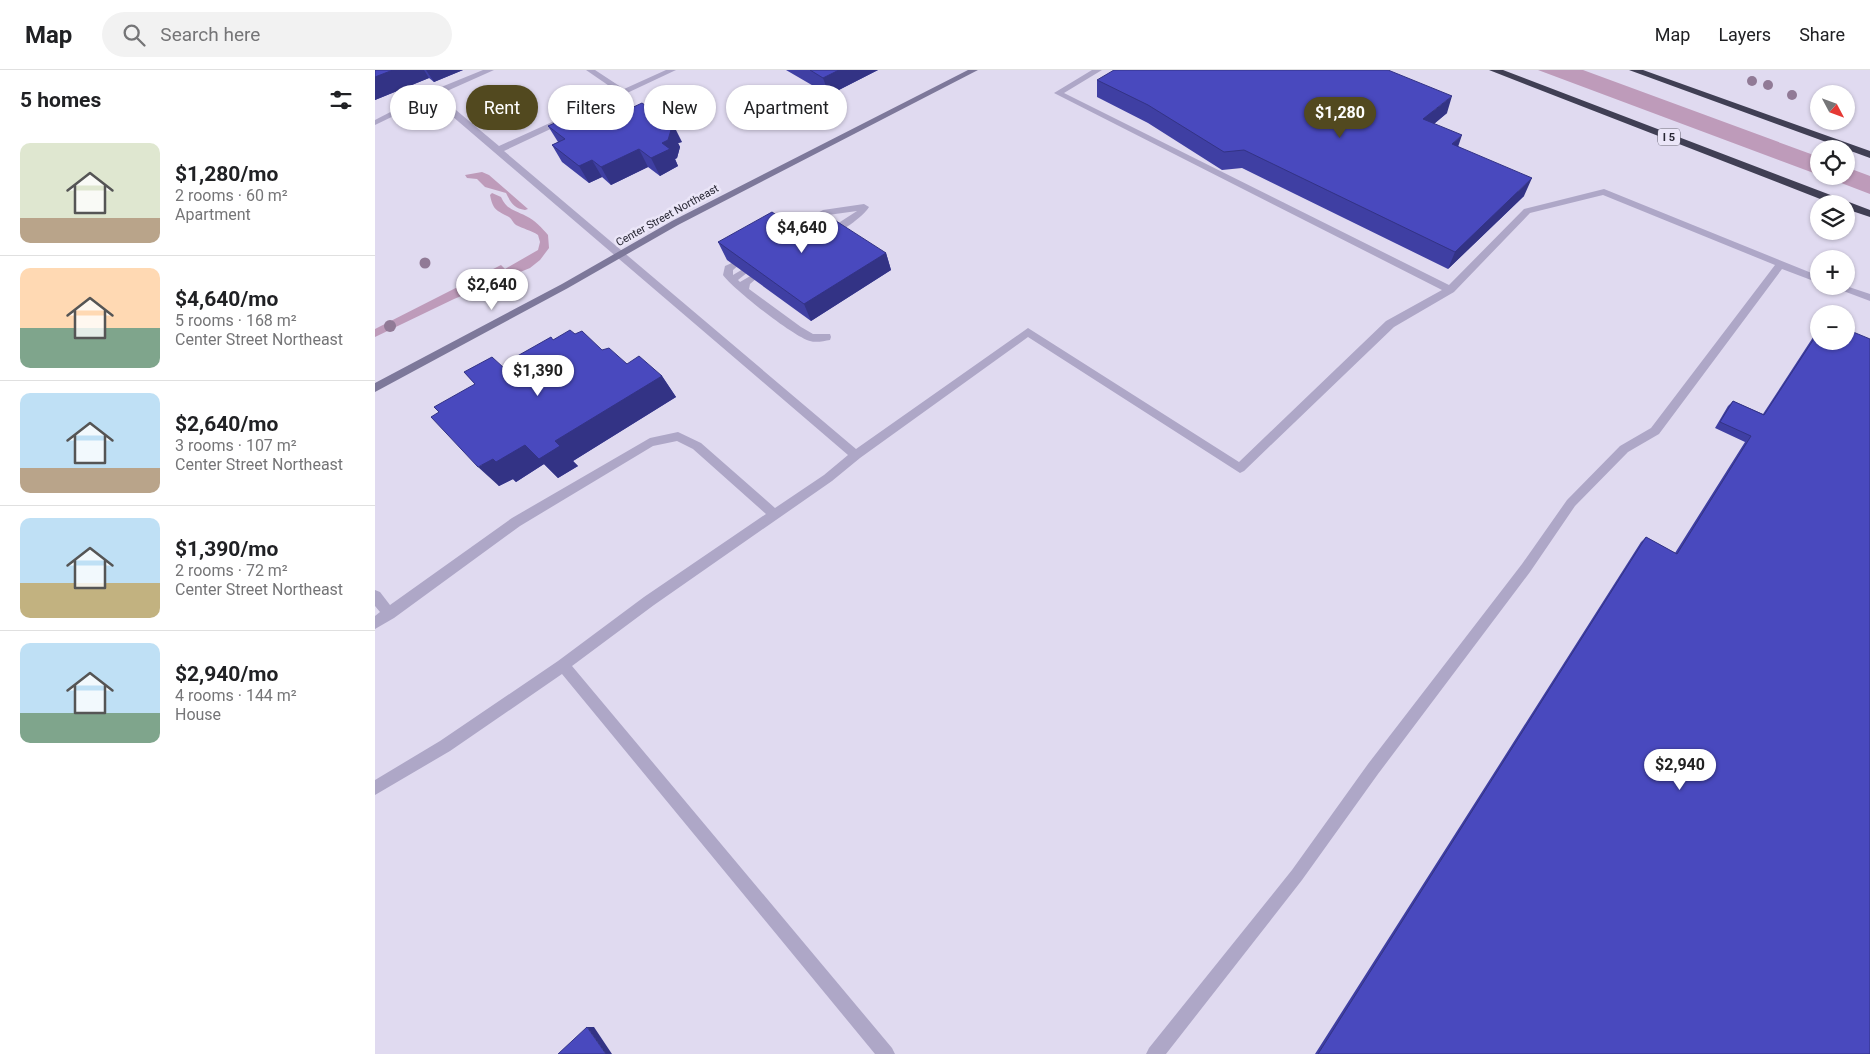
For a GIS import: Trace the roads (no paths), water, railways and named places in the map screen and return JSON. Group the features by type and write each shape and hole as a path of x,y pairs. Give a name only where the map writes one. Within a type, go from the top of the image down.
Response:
{"highway":[{"name":"I 5","path":"1494,70 1821,195"},
{"path":"1633,70 1870,155"},
{"name":"I 5","path":"1855,208 1870,214"}],"main road":[{"name":"Center Street Northeast","path":"375,388 565,286 675,223 974,70"}],"lane":[{"path":"454,85 490,70"},
{"path":"589,70 613,85"},
{"path":"634,88 673,70"},
{"path":"1099,70 1058,93 1450,290"},
{"path":"456,114 856,456"},
{"path":"375,123 390,115"},
{"path":"498,150 548,127"},
{"path":"375,788 445,746 563,665 774,514 828,478 1028,332 1240,468 1390,324 1450,290 1527,212 1604,192 1810,277"},
{"path":"786,234 826,212 864,207 860,214 819,233"},
{"path":"733,264 728,268 728,275 744,290 797,330 812,338 826,337"},
{"path":"1155,1054 1297,875 1428,696 1526,568 1571,503 1624,449 1655,431 1780,265"},
{"path":"732,280 748,275 744,290"},
{"path":"1855,293 1870,298"},
{"path":"375,623 516,522 650,442 678,436 697,446 774,514"},
{"path":"375,596 389,614"},
{"path":"563,665 886,1054"}]}
